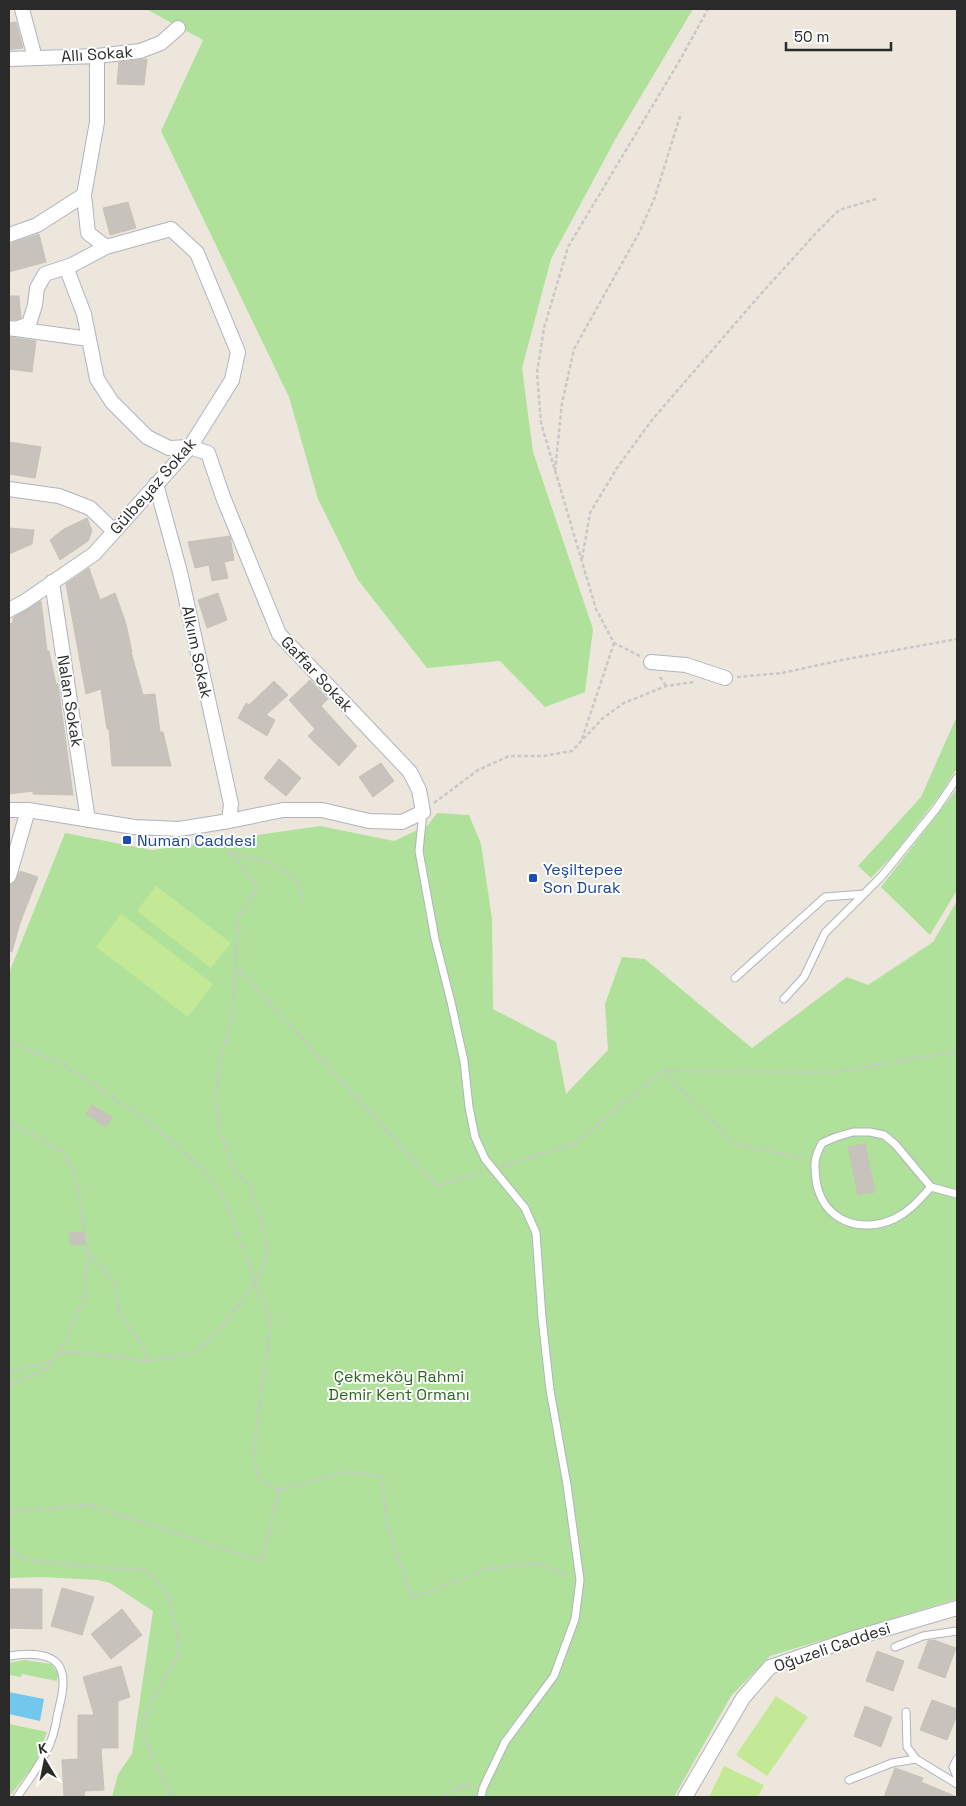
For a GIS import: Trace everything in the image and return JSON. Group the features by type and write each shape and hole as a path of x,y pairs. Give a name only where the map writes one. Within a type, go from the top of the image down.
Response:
{"street":[{"path":"22,9 35,58"},
{"name":"Allı Sokak","path":"9,59 98,56 140,51 161,44 178,28"},
{"path":"12,328 29,324 35,305 37,288 45,274 66,267 106,247 88,233 84,194 97,122 98,56"},
{"path":"9,235 37,225 84,194"},
{"name":"Gülbeyaz Sokak","path":"9,610 94,554 190,447 232,380 238,352 197,253 171,229 106,247"},
{"path":"66,267 84,314 97,379 112,402 148,437 169,448 190,447"},
{"path":"12,328 89,339"},
{"name":"Gaffar Sokak","path":"190,447 208,453 223,497 279,634 410,772 419,790 423,812"},
{"name":"Alkıım Sokak","path":"156,484 180,572 231,804 229,821"},
{"path":"9,490 59,496 90,508 114,531"},
{"name":"Nalan Sokak","path":"52,582 88,820"},
{"path":"651,662 686,665 725,678"},
{"path":"9,810 28,810 134,827 179,829 283,810 322,810 369,820 402,822 423,812"},
{"path":"9,876 28,810"},
{"name":"Oğuzeli Caddesi","path":"685,1797 743,1698 770,1667 851,1639 957,1608"}],"lane":[{"path":"784,999 804,977 825,933 881,877 907,846 957,778"},
{"path":"423,812 419,852 435,939 464,1061 469,1107 475,1137 485,1159 526,1208 536,1233 550,1390 567,1485 580,1580 575,1619 554,1676 506,1742 483,1788 481,1797"},
{"path":"735,978 825,898 864,894"},
{"path":"931,1187 906,1212 894,1219 879,1224 851,1224 840,1219 824,1203 818,1192 814,1161 822,1144 836,1137 853,1132 870,1132 884,1135 895,1144 931,1187 957,1194"},
{"path":"895,1647 923,1636 957,1631"},
{"path":"9,1656 36,1655 47,1657 56,1663 62,1674 60,1704 52,1739 47,1752 17,1797"},
{"path":"906,1712 907,1747 916,1759 957,1784"},
{"path":"849,1780 892,1763 916,1759"},
{"path":"957,1760 954,1767 957,1777"}],"path":[{"path":"666,686 651,662 614,643 596,608 541,423 537,373 544,328 568,247 680,60 708,9"},
{"path":"555,472 562,403 574,350 639,233 655,197 681,113"},
{"path":"581,560 590,513 617,468 652,420 816,232 839,210 876,199"},
{"path":"725,678 782,673 957,639"},
{"path":"582,741 614,643"},
{"path":"423,812 478,770 509,756 543,756 572,751 603,718 624,704 666,686 696,682"},
{"path":"60,1353 86,1353 146,1361 172,1358 199,1350 222,1327 256,1282 268,1252 264,1229 250,1182 235,1173 220,1130 215,1100 220,1063 232,1017 239,916 258,886 206,825"},
{"path":"230,852 263,862 295,878 303,905"},
{"path":"235,965 437,1186 573,1144 663,1071 836,1072 957,1051"},
{"path":"9,1043 56,1060 138,1114 186,1153 210,1178 223,1196 272,1322 254,1458 259,1478 280,1490 345,1472 382,1476 387,1525 412,1598 488,1568 536,1562 580,1580"},
{"path":"663,1071 735,1144 814,1161"},
{"path":"9,1122 63,1152 76,1175 88,1252 85,1296 60,1353 50,1362 9,1372"},
{"path":"88,1252 115,1284 120,1315 144,1348 146,1361"},
{"path":"9,1385 51,1367 52,1359"},
{"path":"9,1512 88,1505 262,1561 280,1490"},
{"path":"9,1550 30,1560 143,1570 167,1593 172,1607 180,1647 178,1656 147,1709 143,1727 150,1749 172,1797"},
{"path":"445,1797 452,1790 466,1785 483,1788"}],"green space":[{"path":"146,9 693,9 616,138 551,259 522,368 533,452 593,629 585,692 545,707 500,661 427,668 358,580 318,499 289,397 161,131 203,40"},
{"path":"957,716 957,768 940,795 894,854 871,878 858,866 921,797"},
{"path":"957,789 957,890 930,935 881,887"},
{"name":"Çekmeköy Rahmi Demir Kent Ormanı","path":"437,813 469,815 481,844 492,919 493,1009 556,1042 566,1094 608,1050 605,1004 622,957 645,959 752,1048 847,977 868,985 933,942 957,901 957,1599 770,1656 731,1696 674,1797 112,1797 118,1774 132,1754 153,1611 110,1583 98,1580 42,1577 9,1578 9,973 65,833 152,850 320,826 394,841 428,825"},
{"path":"156,886 231,943 211,968 137,911"},
{"path":"121,914 213,984 188,1017 96,947"},
{"path":"24,1660 51,1664 58,1673 57,1681 22,1674 21,1677 9,1675 9,1663"},
{"path":"776,1696 808,1717 767,1776 736,1755"},
{"path":"9,1724 47,1732 35,1764 9,1797"},
{"path":"724,1766 764,1785 758,1797 709,1797"}],"water":[{"path":"9,1692 44,1699 40,1721 9,1714"}],"building":[{"path":"16,22 23,48 9,50 9,23"},
{"path":"147,59 144,85 117,84 119,62"},
{"path":"128,202 136,228 110,235 103,208"},
{"path":"39,234 46,262 9,272 9,244"},
{"path":"9,296 19,296 21,318 9,319"},
{"path":"9,337 36,341 32,372 9,369"},
{"path":"9,442 41,447 35,478 9,474"},
{"path":"87,518 92,531 88,541 60,560 50,540 64,529"},
{"path":"9,528 34,530 32,544 9,554"},
{"path":"230,536 234,560 224,562 228,578 212,581 209,565 195,568 188,542"},
{"path":"89,568 100,600 115,593 126,624 131,652 143,695 155,694 160,732 163,732 171,766 112,766 109,729 107,729 101,689 86,694 66,584"},
{"path":"218,593 227,620 207,628 198,600"},
{"path":"41,601 47,651 49,651 56,684 58,684 73,795 33,794 33,791 9,794 9,624 13,623 13,618"},
{"path":"310,680 328,699 321,706 357,746 339,766 308,736 315,729 289,700"},
{"path":"274,681 288,695 266,715 275,720 267,736 238,718 246,703 249,705"},
{"path":"279,759 301,778 286,796 264,778"},
{"path":"381,763 394,781 373,797 359,777"},
{"path":"20,871 38,877 20,923 12,952 9,951 9,885 15,882"},
{"path":"92,1105 112,1117 106,1127 86,1114"},
{"path":"865,1144 875,1192 858,1195 848,1147"},
{"path":"84,1232 85,1244 71,1245 69,1233"},
{"path":"62,1588 94,1597 82,1635 51,1626"},
{"path":"10,1589 42,1589 42,1629 9,1628"},
{"path":"122,1609 142,1635 111,1659 91,1634"},
{"path":"934,1640 956,1648 945,1678 918,1668 928,1641"},
{"path":"877,1651 904,1661 893,1691 866,1681"},
{"path":"121,1666 130,1697 118,1701 118,1748 101,1748 104,1790 85,1791 84,1797 64,1797 62,1760 78,1759 78,1715 94,1715 83,1677"},
{"path":"932,1700 957,1709 957,1715 947,1740 920,1730"},
{"path":"865,1706 892,1717 881,1747 854,1736"},
{"path":"895,1768 923,1778 921,1782 957,1797 884,1797"}],"place":[{"name":"Numan Caddesi","path":"127,840"},
{"name":"Yeşiltepee Son Durak","path":"533,878"}]}
